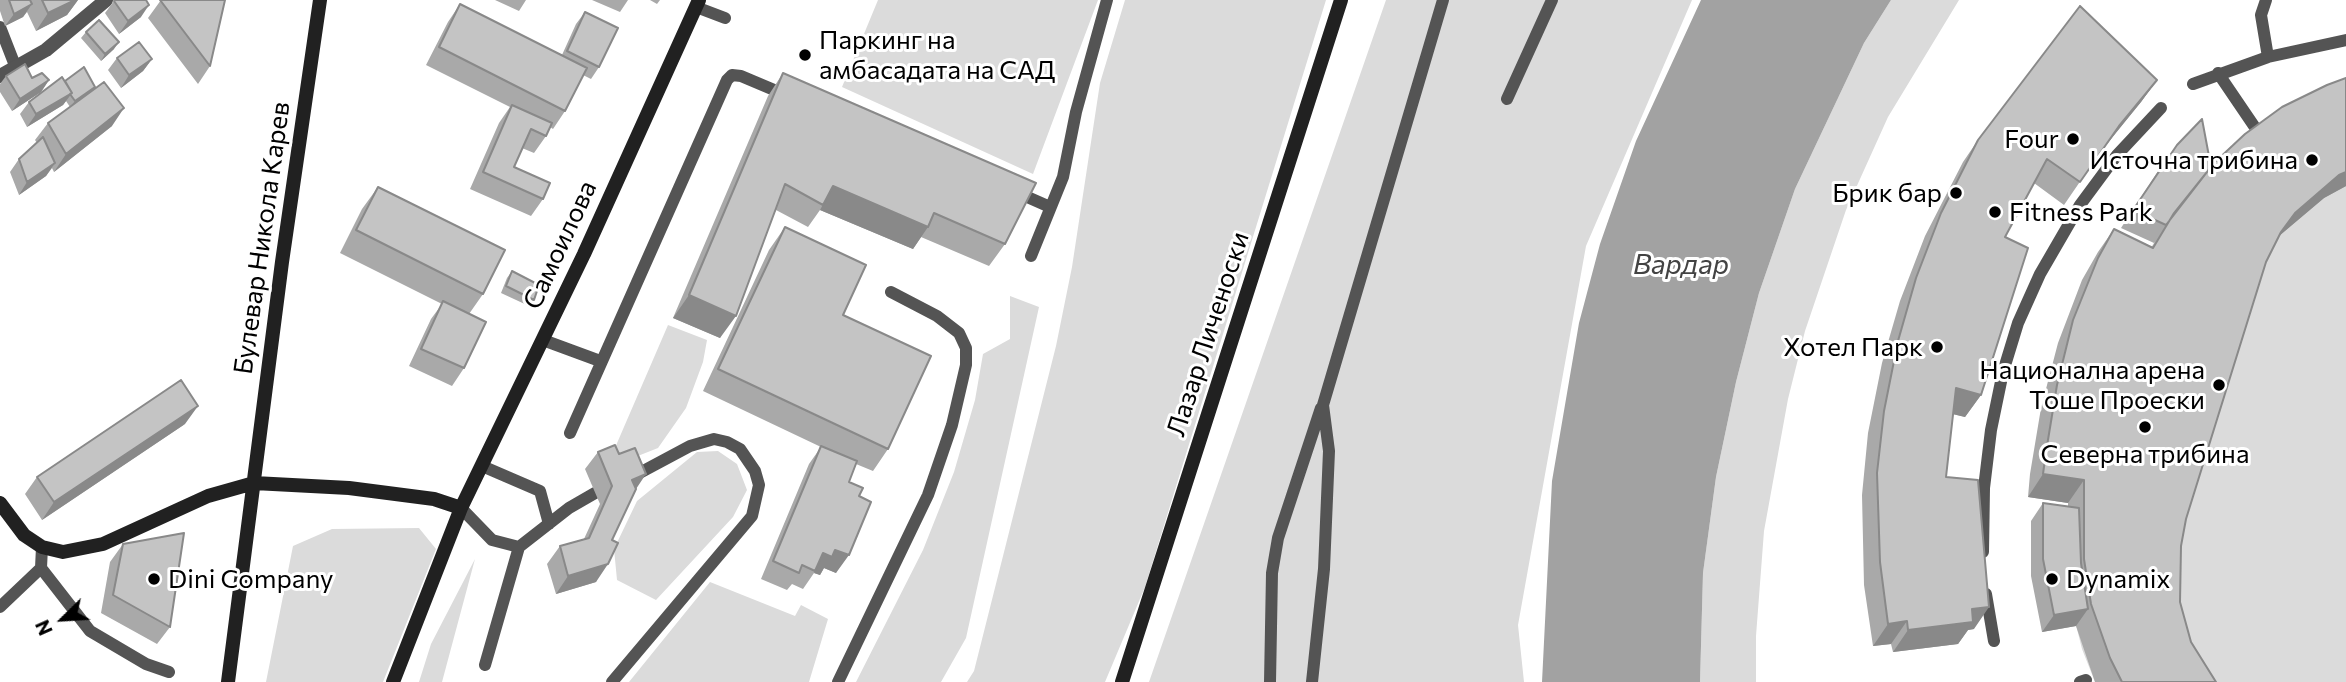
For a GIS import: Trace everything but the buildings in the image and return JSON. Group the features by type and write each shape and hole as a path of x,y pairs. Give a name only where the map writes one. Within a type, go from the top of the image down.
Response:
{"street":[{"path":"0,76 46,50 106,0"},
{"name":"Булевар Никола Карев","path":"228,682 282,262 320,0"},
{"name":"Лазар Личеноски","path":"1122,682 1341,0"},
{"name":"Самоилова","path":"461,508 543,340 697,3"},
{"path":"0,503 14,524 42,547 63,552 86,549 208,496 254,483 349,488 434,499 461,508 393,682"}],"lane":[{"path":"1031,256 1063,177 1076,112 1107,0"},
{"path":"1270,682 1272,573 1278,538 1323,405 1443,0"},
{"path":"1507,99 1552,0"},
{"path":"2266,0 2261,15 2268,57"},
{"path":"697,3 724,18"},
{"path":"0,27 16,68"},
{"path":"2193,84 2268,57 2346,40"},
{"path":"2218,73 2254,126"},
{"path":"570,433 727,80 732,75 741,76 796,99"},
{"path":"1994,641 1984,574 1983,517 1991,430 1998,392 2018,323 2040,274 2080,205 2117,155 2161,108"},
{"path":"1000,185 1050,208"},
{"path":"838,682 928,495 952,425 965,365 966,348 959,333 937,316 891,292"},
{"path":"543,340 600,361"},
{"path":"1312,682 1324,569 1329,451 1323,405"},
{"path":"612,682 751,516 759,485 755,471 740,449 714,439 690,446 629,479"},
{"path":"482,466 540,491 549,524"},
{"path":"485,665 519,547 569,508 595,493"},
{"path":"461,508 492,540 519,547"},
{"path":"42,547 41,568 90,631 146,664 169,672"},
{"path":"0,607 41,568"}],"shaded area":[{"path":"878,0 1098,0 1033,174 842,87"},
{"path":"1125,0 1326,0 1145,587 1105,682 967,682 974,671 1056,346 1072,267 1100,83"},
{"path":"1386,0 1692,0 1586,246 1518,625 1524,682 1149,682"},
{"path":"1891,0 1959,0 1888,117 1846,210 1805,331 1788,399 1764,531 1756,636 1756,682 1700,682 1703,573 1716,477 1736,382 1759,293 1795,189 1864,43"},
{"name":"Национална арена Тоше Проески","path":"2346,95 2346,682 2095,682 2082,649 2071,605 2068,503 2141,264 2158,236"},
{"path":"1010,296 1039,307 966,638 941,682 856,682 923,550 954,472 975,400 983,354 1010,339"},
{"path":"668,325 707,340 703,362 686,408 658,448 615,465 608,464"},
{"path":"718,451 737,464 747,490 733,517 656,600 617,580 614,549 637,501 697,452"},
{"path":"419,528 436,549 383,682 266,682 293,546 332,529"},
{"path":"475,559 442,682 419,682 431,644"},
{"path":"710,582 795,616 801,605 828,619 809,682 629,682"}],"water":[{"name":"Вардар","path":"1701,0 1891,0 1864,43 1795,189 1759,293 1736,382 1716,477 1703,573 1700,682 1542,682 1552,481 1579,323 1600,244 1636,141"}],"place":[{"name":"Паркинг на амбасадата на САД","path":"805,55"},
{"name":"Four","path":"2073,139"},
{"name":"Источна трибина","path":"2312,160"},
{"name":"Брик бар","path":"1956,193"},
{"name":"Fitness Park","path":"1995,212"},
{"name":"Хотел Парк","path":"1937,347"},
{"name":"Национална арена Тоше Проески","path":"2219,385"},
{"name":"Северна трибина","path":"2145,427"},
{"name":"Dini Company","path":"154,579"},
{"name":"Dynamix","path":"2052,579"}]}
